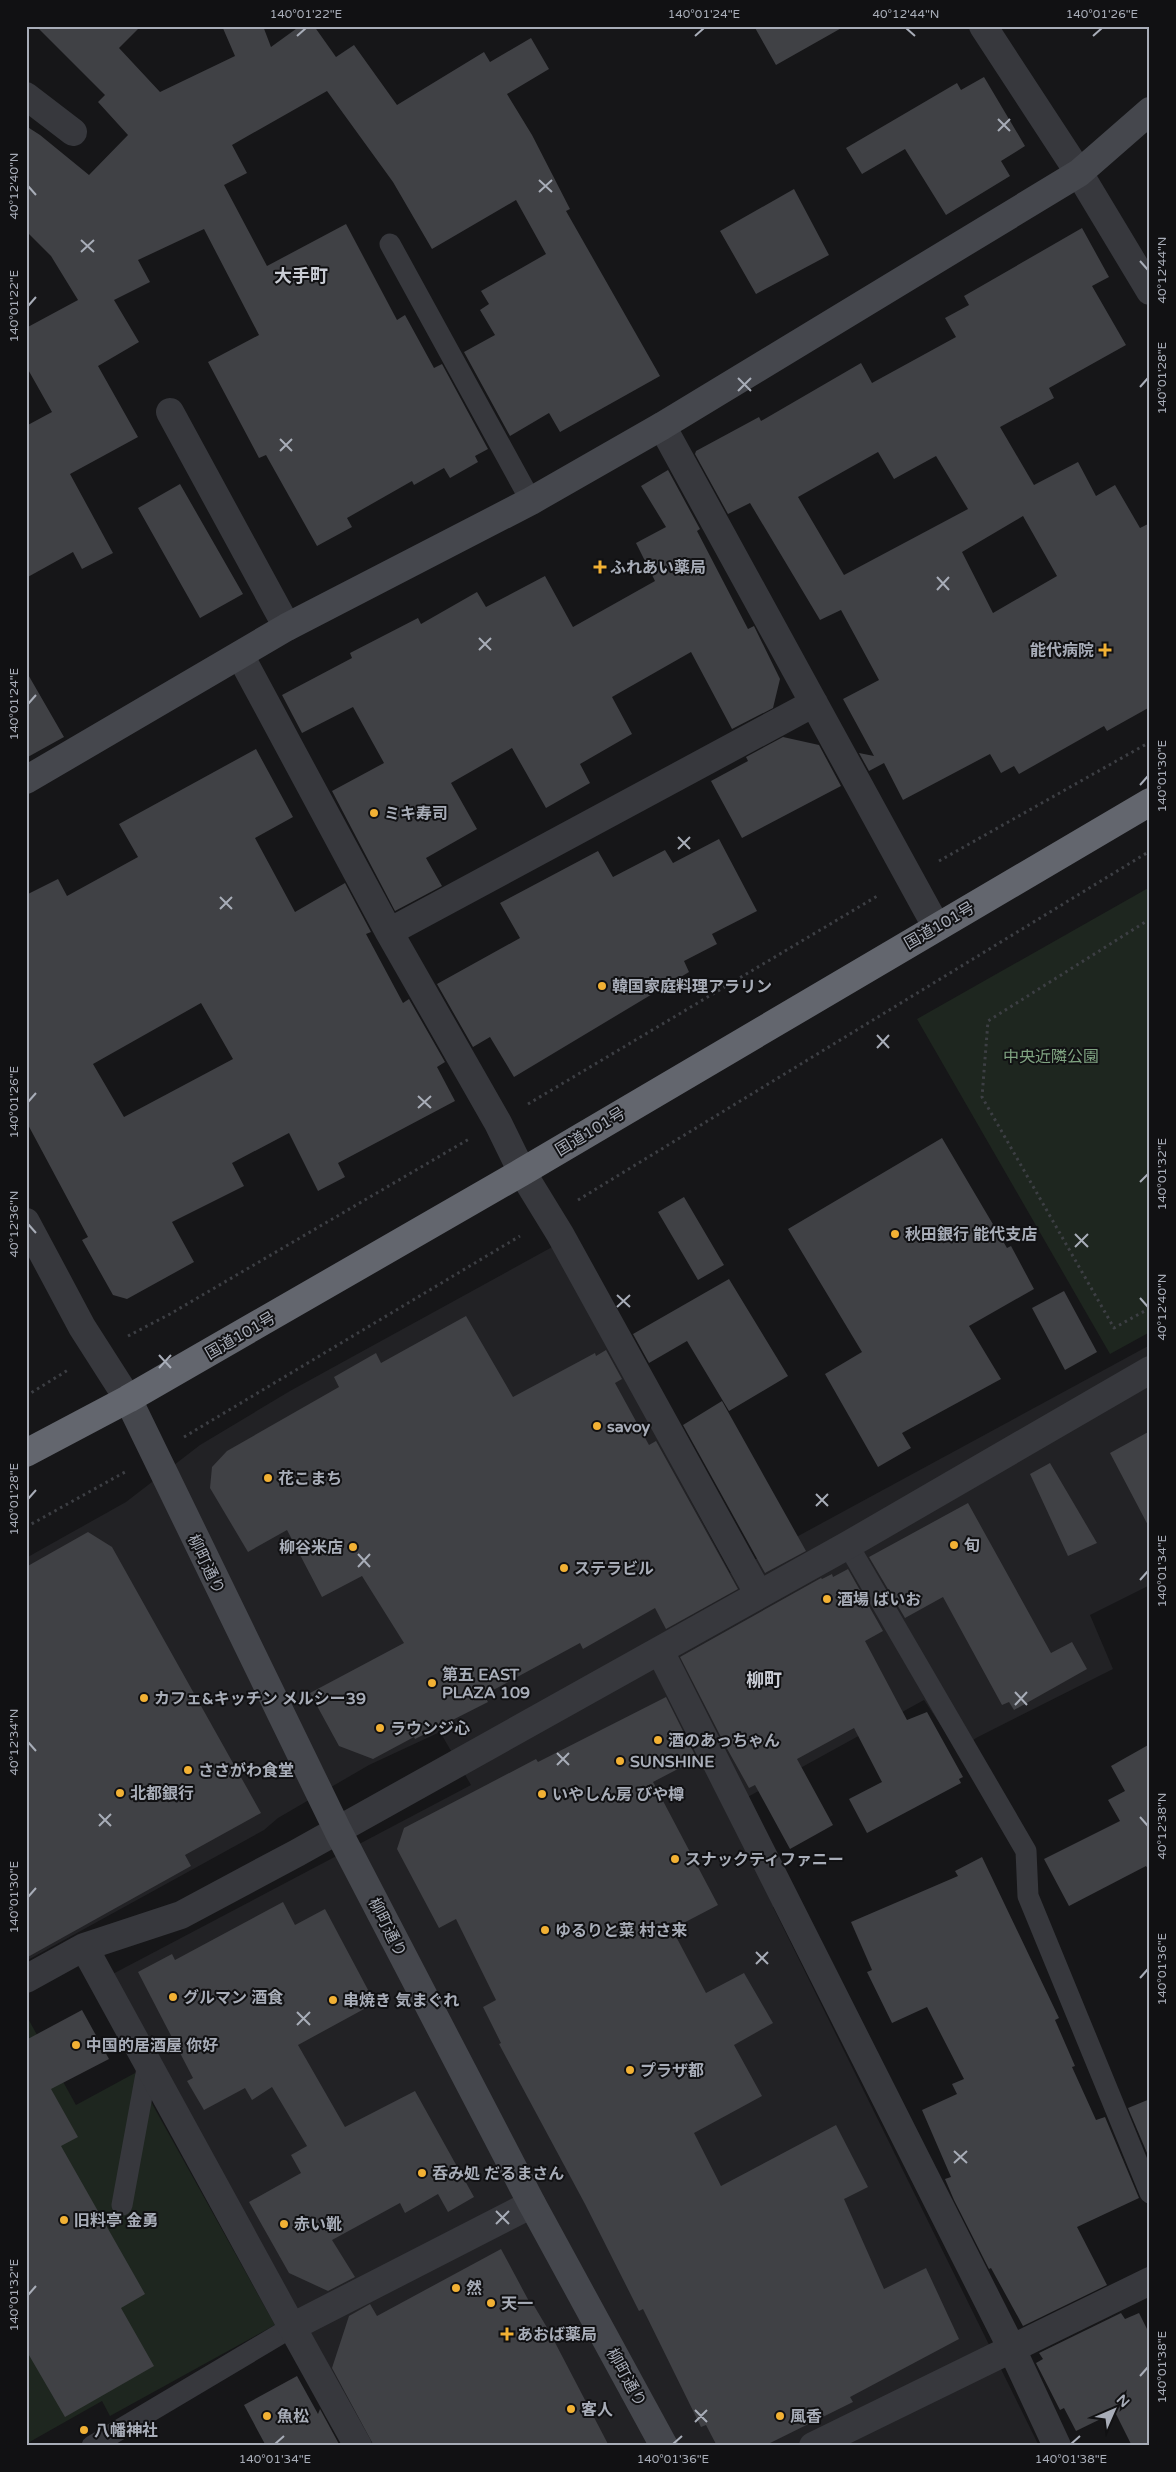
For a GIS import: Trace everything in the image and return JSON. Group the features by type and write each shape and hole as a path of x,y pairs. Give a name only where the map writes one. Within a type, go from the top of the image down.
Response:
{"highway":[{"name":"国道101号","path":"26,1453 128,1399 522,1172 936,926 1150,802"}],"street":[{"path":"983,26 1079,173 1150,291"},
{"path":"26,96 73,132"},
{"path":"26,780 287,627 531,500 662,426 1079,173 1150,110"},
{"path":"170,412 287,627"},
{"path":"662,426 936,926"},
{"path":"240,654 390,932 498,1122 522,1172 551,1217 758,1593"},
{"path":"390,932 814,703"},
{"path":"26,1222 98,1352 128,1399"},
{"path":"26,1979 84,1947 181,1916 338,1831 660,1651 758,1593 848,1545 1150,1370"},
{"name":"柳町通り","path":"128,1399 338,1831 532,2204 664,2446"},
{"path":"660,1651 1011,2347 1057,2446"},
{"path":"84,1947 358,2446"},
{"path":"292,2327 532,2204"},
{"path":"813,2446 1011,2347 1150,2281"}],"lane":[{"path":"390,244 531,500"},
{"path":"848,1545 1026,1850 1028,1896 1150,2193"},
{"path":"122,2205 148,2063"},
{"path":"92,2446 292,2327"}],"path":[{"path":"26,1396 98,1352 170,1314 498,1122 910,877 1150,742"},
{"path":"26,1528 155,1455 551,1217 1150,851"},
{"path":"1150,918 988,1020 982,1097 1114,1328 1150,1308"}],"shaded area":[{"path":"554,1246 730,1573 1150,1345 1150,1585 1090,1615 1113,1669 976,1738 958,1751 924,1700 744,1799 795,1896 773,1907 1039,2446 366,2446 107,1977 471,1785 440,1732 369,1765 278,1818 264,1830 26,1961 26,1558 126,1502 200,1445 290,1391"}],"green space":[{"name":"中央近隣公園","path":"1150,887 1150,1332 1110,1354 917,1019"},
{"path":"26,2015 76,2105 135,2073 275,2325 110,2416 102,2401 26,2444"}],"building":[{"path":"36,26 141,26 119,48 160,92 235,56 222,26 263,26 271,47 300,26 314,26 336,57 354,45 397,105 484,52 490,62 531,38 549,69 507,94 532,135 570,209 566,211 660,376 560,432 549,413 510,436 464,352 495,335 480,310 489,304 481,291 546,254 516,200 432,249 393,182 327,91 232,145 247,173 224,185 267,266 346,224 397,320 405,315 434,368 442,364 488,449 475,456 478,462 450,478 444,468 414,485 412,481 347,518 352,527 317,546 266,455 259,458 208,362 259,335 204,229 138,260 150,282 114,300 139,342 98,366 138,437 70,474 113,553 82,569 73,552 26,578 26,426 52,412 26,366 26,328 78,300 51,256 26,231 26,126 89,175 128,135 98,102 105,95"},
{"path":"754,26 845,26 776,65"},
{"path":"984,77 1025,146 1001,161 1010,176 946,215 905,149 862,174 846,148 957,83 961,90"},
{"path":"794,189 829,255 756,294 720,231"},
{"path":"1082,228 1109,277 1092,286 1126,345 1049,388 1054,398 1000,427 1034,485 1078,462 1096,496 1115,485 1140,528 1150,523 1150,707 1107,731 1104,726 1019,774 1014,766 1001,773 990,754 903,800 884,763 869,771 859,753 874,756 843,699 879,680 841,610 820,620 750,503 728,514 695,454 696,451 759,417 761,421 861,363 872,383 956,337 945,318 969,305 964,296","holes":["878,452 894,479 936,456 968,509 844,575 798,497","1023,516 1057,576 993,613 962,552"]},
{"path":"668,470 700,529 697,531 748,629 754,626 780,679 773,708 732,729 691,652 612,697 632,734 580,764 590,783 546,808 512,748 451,783 477,829 426,858 442,886 395,911 332,791 384,763 353,707 302,733 282,695 352,658 350,653 418,618 421,624 477,592 486,607 545,576 573,627 655,581 636,543 666,527 641,486"},
{"path":"180,484 243,594 200,618 138,508"},
{"path":"26,671 64,737 26,758"},
{"path":"783,737 819,745 841,786 742,838 711,781 748,761 746,757"},
{"path":"256,749 293,817 255,838 295,912 345,883 371,932 366,934 403,1003 409,999 445,1062 437,1067 455,1101 338,1163 345,1177 318,1191 289,1133 232,1163 244,1186 172,1222 194,1262 127,1299 113,1295 82,1240 88,1237 26,1121 26,895 58,879 67,896 138,857 119,824","holes":["201,1003 233,1059 124,1117 93,1064"]},
{"path":"719,839 757,911 712,934 717,944 684,961 689,972 514,1077 490,1037 473,1047 437,984 520,938 500,903 598,851 613,877 665,850 673,863"},
{"path":"942,1138 1007,1248 1011,1246 1034,1289 969,1326 1001,1379 902,1433 911,1448 878,1467 825,1374 862,1352 788,1229"},
{"path":"684,1197 724,1265 698,1280 658,1212"},
{"path":"729,1279 788,1376 729,1411 687,1341 649,1363 633,1334"},
{"path":"1064,1291 1097,1352 1065,1370 1032,1308"},
{"path":"466,1316 513,1397 595,1353 596,1356 606,1350 622,1379 615,1383 649,1445 656,1441 738,1589 666,1629 655,1608 583,1649 580,1643 484,1695 488,1702 415,1739 414,1737 373,1759 339,1746 310,1693 404,1643 362,1576 322,1597 287,1530 248,1552 210,1488 212,1467 227,1451 339,1387 334,1377 376,1353 381,1363"},
{"path":"722,1401 806,1551 765,1573 683,1425"},
{"path":"1150,1431 1150,1529 1110,1453"},
{"path":"1050,1463 1097,1543 1068,1556 1030,1474"},
{"path":"968,1503 1051,1653 1072,1642 1087,1669 1014,1710 1009,1702 1002,1705 943,1597 905,1618 869,1557"},
{"path":"88,1532 112,1547 261,1813 185,1855 191,1866 26,1958 26,1567"},
{"path":"848,1569 883,1631 865,1641 907,1720 927,1712 963,1777 959,1779 961,1783 867,1833 849,1799 882,1782 854,1728 797,1759 833,1825 790,1849 755,1785 749,1788 680,1657 821,1578 832,1574 833,1577"},
{"path":"666,1697 697,1759 653,1782 718,1905 672,1929 706,1993 744,1973 773,2023 734,2045 762,2096 694,2133 721,2186 836,2125 868,2187 844,2199 884,2289 926,2268 959,2339 850,2397 853,2402 764,2446 717,2446 706,2425 701,2427 643,2309 639,2311 585,2204 499,2044 501,2043 483,2007 496,2000 456,1919 439,1928 397,1849 404,1828 536,1759 538,1762"},
{"path":"1150,1744 1150,1872 1146,1866 1069,1906 1044,1859 1120,1821 1108,1800 1125,1791 1111,1766"},
{"path":"982,1857 1059,2018 1055,2020 1075,2066 1072,2067 1096,2120 1105,2117 1139,2198 1077,2227 1107,2285 1023,2326 991,2268 989,2269 954,2200 945,2179 951,2177 922,2110 957,2094 952,2084 964,2079 927,2007 892,2023 867,1972 872,1970 851,1922 958,1876 955,1871"},
{"path":"283,1902 295,1925 325,1909 375,2003 298,2045 345,2127 415,2091 474,2197 448,2212 438,2194 405,2213 400,2203 332,2240 355,2277 328,2291 289,2273 249,2202 301,2173 291,2155 307,2146 272,2087 252,2100 245,2088 204,2110 187,2081 193,2078 138,1972 172,1954 175,1960"},
{"name":"旧料亭 金勇","path":"82,2010 109,2059 51,2089 78,2137 61,2146 145,2294 121,2308 154,2366 65,2417 26,2350 26,2040"},
{"path":"1150,2099 1150,2160 1128,2108"},
{"path":"501,2249 531,2305 533,2304 549,2331 609,2446 374,2446 332,2368 349,2316 370,2304 377,2316"},
{"path":"1121,2313 1125,2319 1139,2313 1150,2335 1150,2446 1132,2446 1115,2412 1076,2431 1064,2408 1060,2410 1036,2363 1043,2359 1039,2353"},
{"path":"297,2376 318,2414 320,2409 340,2446 266,2446 244,2405"}],"place":[{"name":"ふれあい薬局","path":"600,567"},
{"name":"能代病院","path":"1105,650"},
{"name":"ミキ寿司","path":"374,813"},
{"name":"韓国家庭料理アラリン","path":"602,986"},
{"name":"秋田銀行 能代支店","path":"895,1234"},
{"name":"savoy","path":"597,1426"},
{"name":"花こまち","path":"268,1478"},
{"name":"旬","path":"954,1545"},
{"name":"柳谷米店","path":"353,1547"},
{"name":"ステラビル","path":"564,1568"},
{"name":"酒場 ばいお","path":"827,1599"},
{"name":"第五 EAST PLAZA 109","path":"432,1683"},
{"name":"カフェ&キッチン メルシー39","path":"144,1698"},
{"name":"ラウンジ心","path":"380,1728"},
{"name":"酒のあっちゃん","path":"658,1740"},
{"name":"SUNSHINE","path":"620,1761"},
{"name":"ささがわ食堂","path":"188,1770"},
{"name":"北都銀行","path":"120,1793"},
{"name":"いやしん房 びや樽","path":"542,1794"},
{"name":"スナックティファニー","path":"675,1859"},
{"name":"ゆるりと菜 村さ来","path":"545,1930"},
{"name":"グルマン 酒食","path":"173,1997"},
{"name":"串焼き 気まぐれ","path":"333,2000"},
{"name":"中国的居酒屋 你好","path":"76,2045"},
{"name":"プラザ都","path":"630,2070"},
{"name":"呑み処 だるまさん","path":"422,2173"},
{"name":"旧料亭 金勇","path":"64,2220"},
{"name":"赤い靴","path":"284,2224"},
{"name":"然","path":"456,2288"},
{"name":"天一","path":"491,2303"},
{"name":"あおば薬局","path":"507,2334"},
{"name":"客人","path":"571,2409"},
{"name":"魚松","path":"267,2416"},
{"name":"風香","path":"780,2416"},
{"name":"八幡神社","path":"84,2430"}],"district":[{"name":"大手町","path":"301,276"},
{"name":"柳町","path":"764,1680"}]}
